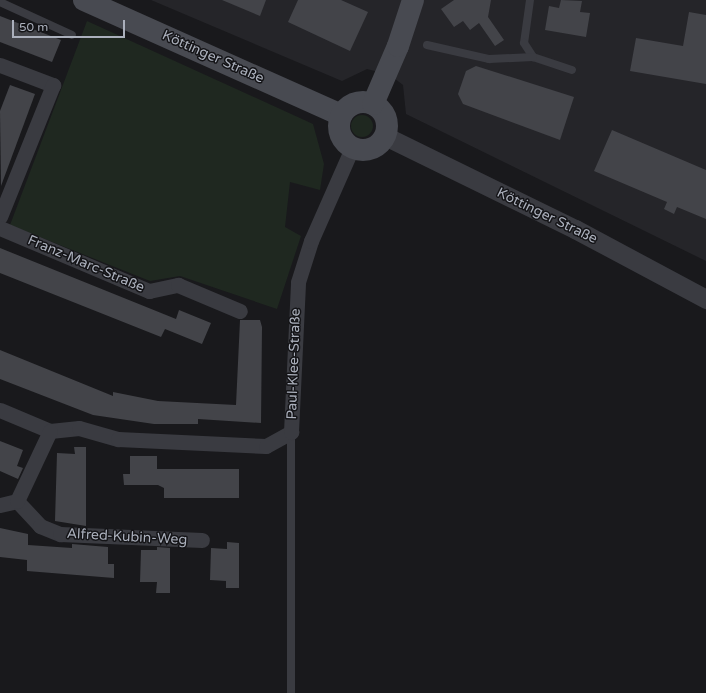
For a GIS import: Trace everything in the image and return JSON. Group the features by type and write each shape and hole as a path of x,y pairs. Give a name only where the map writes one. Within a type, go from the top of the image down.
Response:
{"main road":[{"name":"Köttinger Straße","path":"84,0 341,115"},
{"path":"373,104 398,46 412,0"},
{"path":"354,103 373,104 386,117 385,136 371,149 352,148 339,134 341,115 354,103"}],"street":[{"path":"0,65 53,85 0,217"},
{"name":"Köttinger Straße","path":"385,136 575,229 706,299"},
{"name":"Paul-Klee-Straße","path":"0,410 50,431 79,428 118,438 266,446 291,432 298,282 311,242 352,148"},
{"name":"Franz-Marc-Straße","path":"0,228 149,291 178,284 240,311"},
{"path":"0,505 18,501 50,431"},
{"name":"Alfred-Kubin-Weg","path":"18,501 40,526 60,534 202,540"}],"lane":[{"path":"530,0 522,32 524,43 533,57"},
{"path":"0,2 72,35"},
{"path":"427,45 489,59 533,57 572,70"},
{"path":"291,432 291,693"}],"shaded area":[{"path":"151,0 706,0 706,261 406,114 403,85 390,75 367,69 342,81"},
{"path":"87,21 313,124 324,164 320,190 290,182 285,227 301,236 277,309 180,276 150,281 10,225"},
{"path":"362,115 370,118 373,126 370,134 362,137 354,134 351,126 354,118"}],"building":[{"path":"222,0 266,0 260,16"},
{"path":"298,0 341,0 368,12 350,51 288,22"},
{"path":"454,0 491,0 488,17 504,40 495,46 479,23 470,30 463,21 454,27 441,9"},
{"path":"561,0 582,1 580,12 590,13 586,37 545,30 549,6 559,8"},
{"path":"689,12 706,15 706,84 630,71 636,38 683,46"},
{"path":"0,16 61,40 52,62 0,42"},
{"path":"476,66 574,97 560,140 463,104 458,94 466,71"},
{"path":"10,85 35,94 1,186 0,111"},
{"path":"612,130 706,170 706,219 677,207 674,214 664,209 667,202 594,171"},
{"path":"0,248 176,319 179,310 211,323 202,344 165,329 161,337 0,273"},
{"path":"240,320 260,320 262,327 261,423 198,419 198,424 154,424 93,415 0,379 0,350 113,396 113,392 158,401 236,405"},
{"path":"0,441 23,450 17,466 23,468 18,479 0,471"},
{"path":"74,447 86,447 86,526 55,521 57,453 75,454"},
{"path":"130,456 157,456 157,469 239,469 239,498 164,498 164,488 158,485 124,485 123,474 130,474"},
{"path":"0,528 28,534 28,545 72,548 72,544 108,547 108,564 114,564 114,578 27,571 27,560 0,557"},
{"path":"227,542 239,543 239,588 226,588 226,581 210,580 211,548 227,549"},
{"path":"157,547 170,548 170,593 156,593 157,582 140,582 141,550 157,550"}]}
